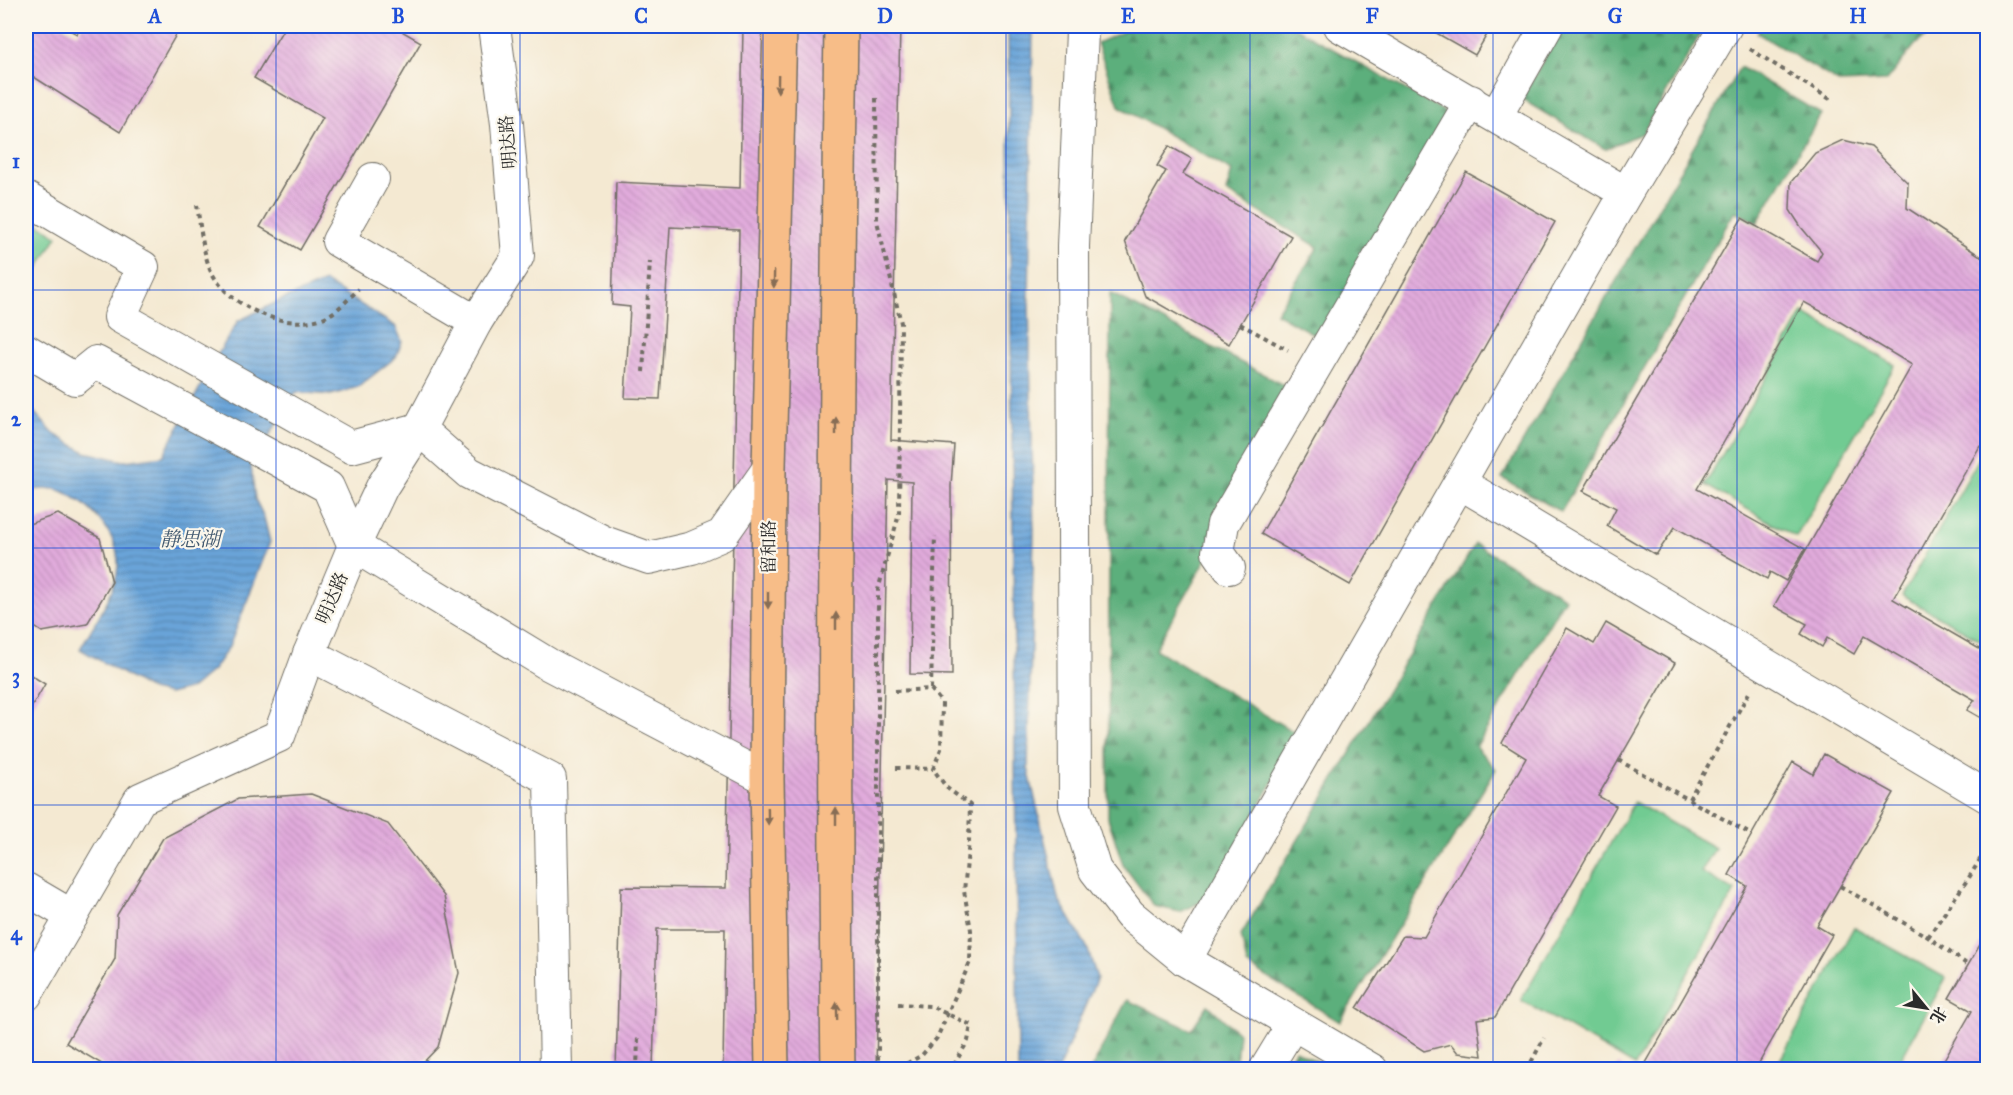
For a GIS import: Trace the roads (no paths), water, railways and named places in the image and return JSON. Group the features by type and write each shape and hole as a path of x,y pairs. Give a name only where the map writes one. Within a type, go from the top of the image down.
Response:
{"main road":[{"name":"留和路","path":"772,1070 767,779 769,468 780,26"},
{"path":"838,1070 836,355 841,26"}],"street":[{"name":"明达路","path":"26,995 140,799 279,735 309,654 354,546 382,487 419,429 476,322 518,256 507,124 494,26"},
{"path":"1085,26 1082,31 1073,246 1075,807 1095,870 1130,915 1185,960 1372,1070"},
{"path":"1340,26 1626,193"},
{"path":"1229,568 1218,552 1223,524 1483,109 1547,26"},
{"path":"1185,960 1356,637 1460,483 1626,193 1724,29"},
{"path":"373,179 338,241 476,322"},
{"path":"26,198 143,267 120,317 351,447 419,429 469,473 604,542 649,558 692,548 722,535 769,468"},
{"path":"26,350 75,379 96,362 328,487 354,546 548,664 767,779"},
{"path":"1460,483 1988,796"},
{"path":"309,654 550,779 556,1070"},
{"path":"26,889 72,916"},
{"path":"1265,1070 1293,1024"}],"water":[{"path":"1008,26 1033,26 1029,304 1034,533 1028,768 1058,898 1087,947 1097,978 1058,1070 1018,1069"},
{"name":"静思湖","path":"325,282 395,326 402,341 396,357 358,387 331,395 296,392 251,466 255,499 264,517 270,542 229,647 213,670 192,688 169,694 151,690 80,649 104,608 113,586 117,575 117,553 108,531 92,512 72,496 53,489 26,491 26,413 34,412 54,434 85,452 124,461 163,456 238,321"}]}
